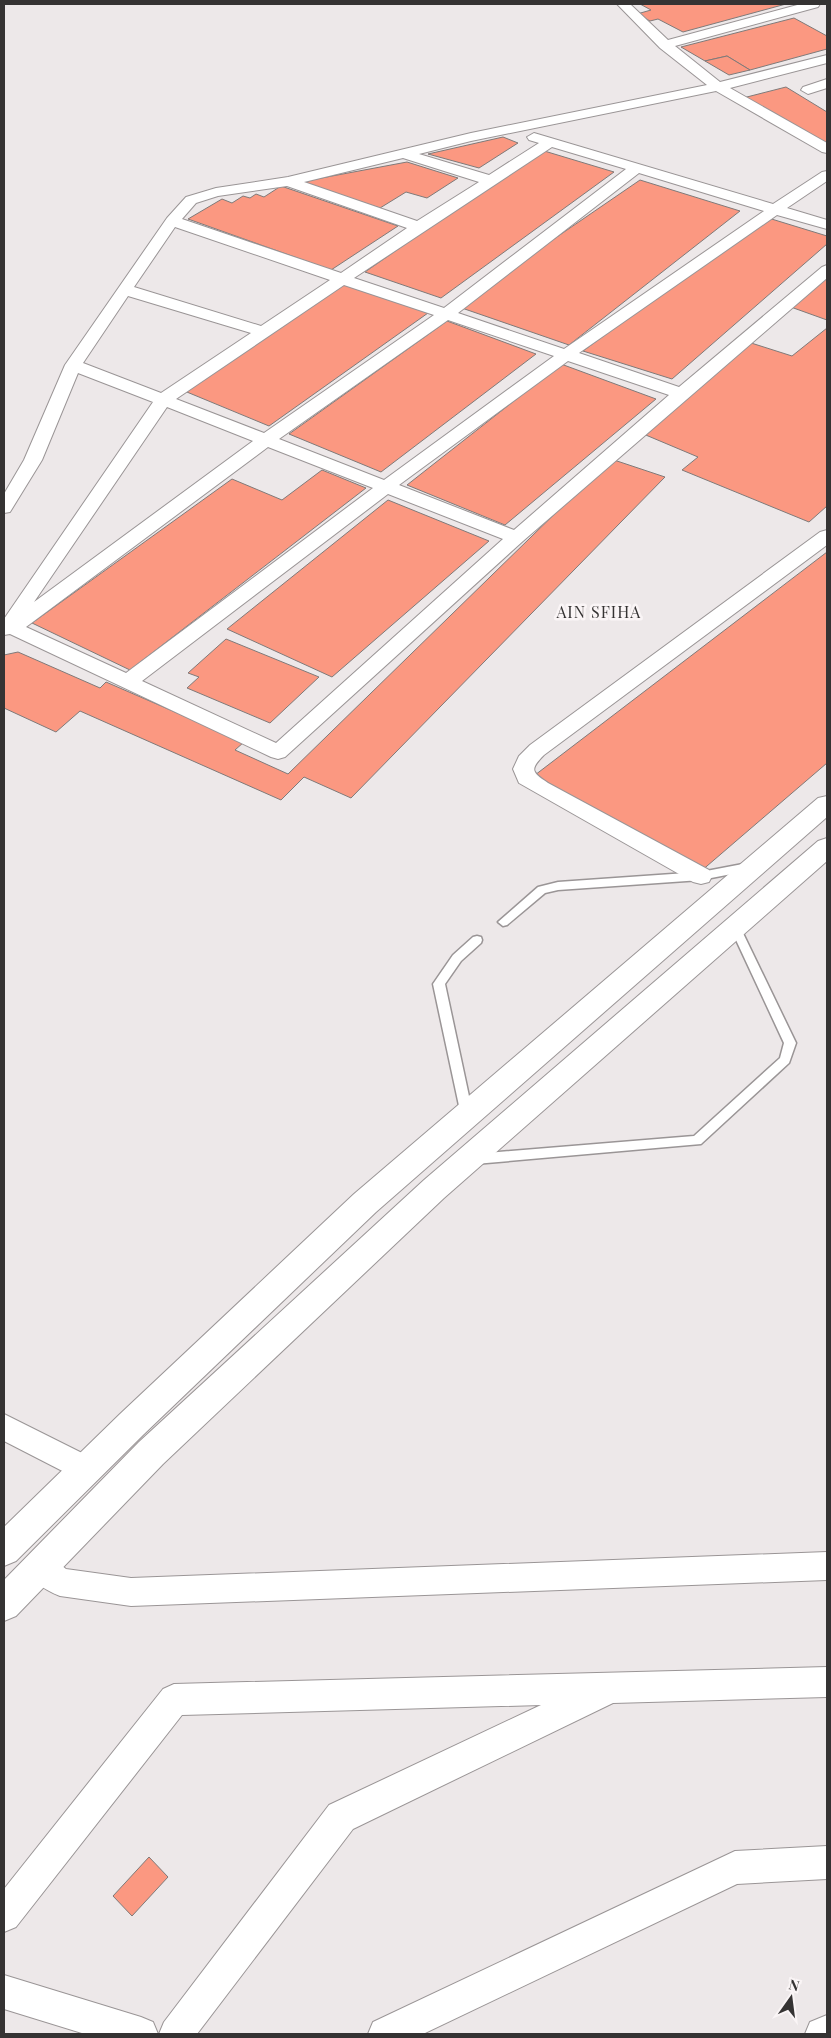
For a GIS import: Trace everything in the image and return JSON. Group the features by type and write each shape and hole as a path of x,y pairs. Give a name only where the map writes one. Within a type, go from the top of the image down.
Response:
{"highway":[{"path":"4,1550 364,1203 827,804"},
{"path":"4,1604 151,1453 468,1160 827,846"}],"street":[{"path":"623,4 664,46 718,87 827,149"},
{"path":"664,46 814,4"},
{"path":"4,508 33,460 73,365 172,221 191,200 216,192 288,181 472,137 718,87 827,59"},
{"path":"808,90 827,83"},
{"path":"511,130 827,225"},
{"path":"7,629 163,400 488,180 550,142"},
{"path":"406,154 488,180"},
{"path":"7,629 266,440 446,314 638,168"},
{"path":"127,682 386,487 566,355 827,175"},
{"path":"288,181 419,226"},
{"path":"172,221 682,394"},
{"path":"7,629 278,752 516,538 827,270"},
{"path":"126,290 263,332"},
{"path":"73,365 516,538"},
{"path":"701,876 541,788 526,778 523,769 526,761 537,750 827,536"},
{"path":"4,1427 86,1469"},
{"path":"40,1567 60,1582 131,1592 827,1566"},
{"path":"4,1915 174,1700 827,1682"},
{"path":"176,2034 340,1817 611,1688"},
{"path":"385,2034 735,1868 827,1862"},
{"path":"4,1992 141,2034"},
{"path":"822,2034 827,2032"}],"lane":[{"path":"503,922 542,890 558,886 701,876 757,864"},
{"path":"468,1160 697,1141 785,1060 790,1044 734,927"},
{"path":"467,1115 439,984 457,958 477,940"}],"building":[{"path":"640,4 786,4 683,32 658,19 650,21 637,14 651,10"},
{"path":"794,18 827,36 827,49 750,70 727,56 705,61 681,47"},
{"path":"727,56 750,70 729,75 705,61"},
{"path":"786,87 827,112 827,148 739,99"},
{"path":"503,137 518,143 479,168 428,154"},
{"path":"541,150 614,172 441,298 365,272"},
{"path":"407,162 458,178 427,198 406,192 380,208 300,182"},
{"path":"640,180 740,211 569,345 456,306"},
{"path":"281,186 398,226 331,270 188,219 222,199 232,203 243,196 250,198 256,194 264,197"},
{"path":"765,217 827,236 827,244 672,379 583,351"},
{"path":"827,275 827,320 788,306"},
{"path":"344,283 428,313 269,426 182,390"},
{"path":"447,321 536,354 381,472 289,434"},
{"path":"827,328 827,506 809,522 682,470 698,457 641,433 748,342 792,356"},
{"path":"561,364 656,399 505,525 407,485"},
{"path":"611,459 665,477 351,798 304,777 281,800 80,711 56,732 4,708 4,655 18,652 100,688 106,682 244,742 235,750 288,774"},
{"path":"322,470 366,488 130,670 32,623 232,479 282,500"},
{"path":"388,500 489,541 332,677 227,629"},
{"path":"827,552 827,763 700,872 535,775"},
{"path":"226,639 319,677 270,723 187,688 199,677 188,673"},
{"path":"149,1857 168,1877 132,1916 113,1896"}],"district":[{"name":"AIN SFIHA","path":"599,612"}]}
